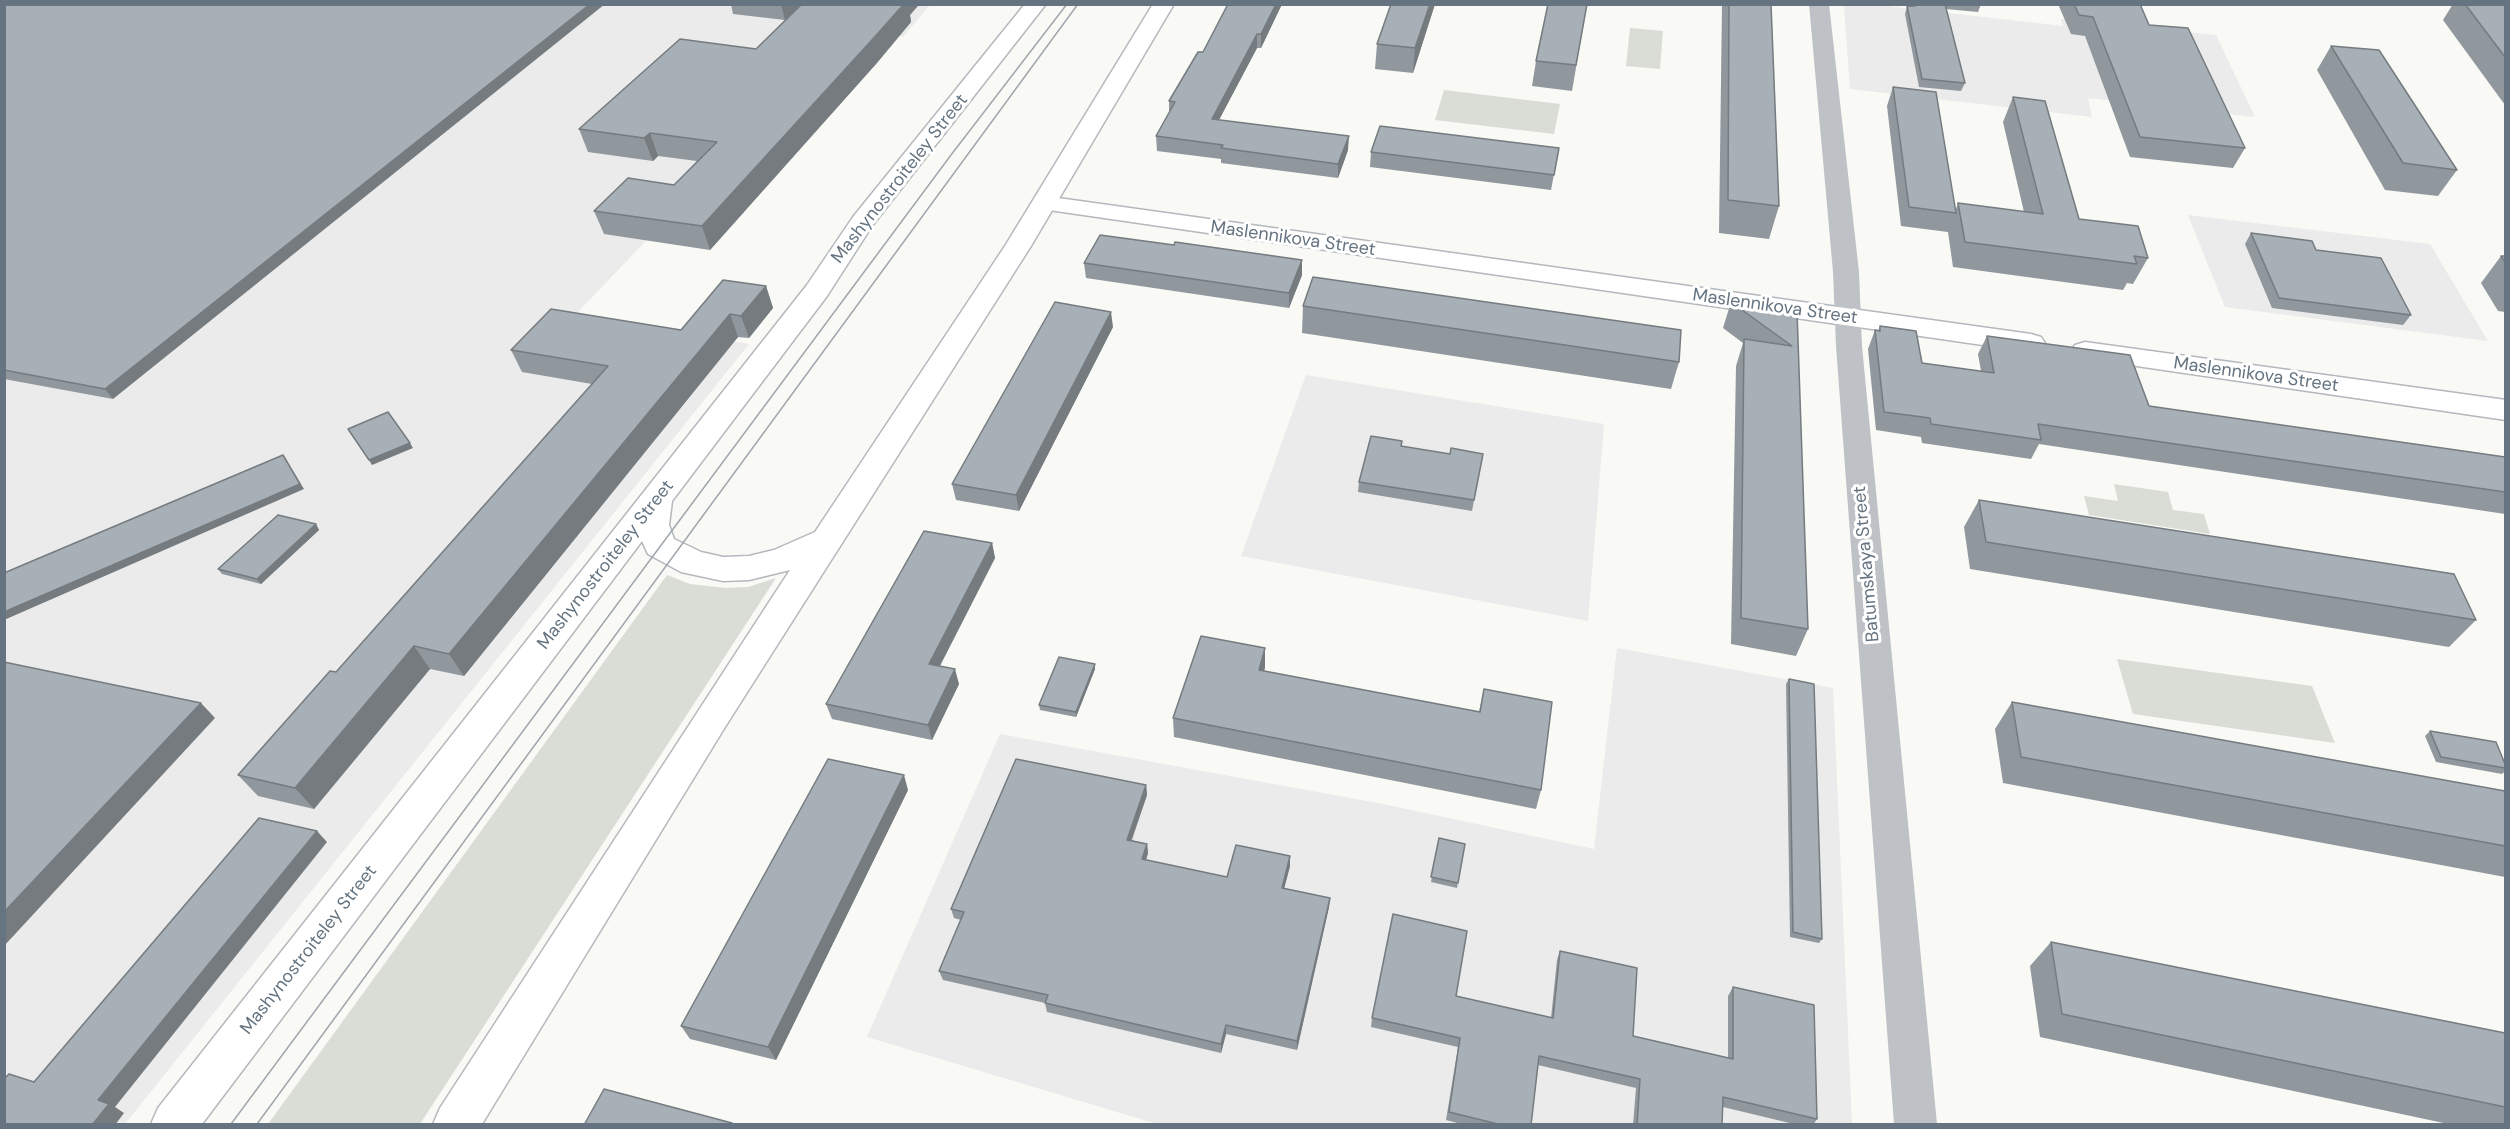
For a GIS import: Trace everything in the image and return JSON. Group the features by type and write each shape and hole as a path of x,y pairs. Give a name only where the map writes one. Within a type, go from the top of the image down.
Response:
{"main road":[{"name":"Mashynostroiteley Street","path":"174,1125 817,290 862,222 1036,4"},
{"path":"456,1125 826,540 1044,203 1164,4"},
{"name":"Maslennikova Street","path":"1044,203 2505,410"},
{"path":"656,501 653,525 660,546 693,563 723,569 749,568 782,560 826,540"}],"street":[{"name":"Batumskaya Street","path":"1819,4 1844,249 1916,1125"}],"shaded area":[{"path":"5,5 930,5 903,37 852,25 575,315 749,344 125,1124 5,1124"},
{"path":"1844,5 1877,5 2063,26 2061,19 2216,35 2255,117 2088,98 2092,117 1850,89"},
{"path":"1630,28 1663,31 1660,69 1626,66"},
{"path":"1444,90 1560,104 1554,134 1435,120"},
{"path":"2188,215 2430,244 2488,341 2225,307"},
{"path":"1306,375 1604,424 1588,621 1241,556"},
{"path":"2114,484 2168,492 2173,510 2204,514 2210,534 2089,515 2084,496 2118,501"},
{"path":"667,575 690,584 726,588 748,587 776,578 420,1124 268,1124"},
{"path":"1617,648 1833,688 1852,1124 1157,1124 867,1037 1000,734 1383,804 1594,849"},
{"path":"2117,659 2312,686 2335,743 2133,714"}],"building":[{"path":"4,4 590,4 105,389 4,370"},
{"path":"802,4 904,4 702,226 594,211 628,178 674,185 717,142 650,133 644,138 579,129 680,39 756,49"},
{"path":"1228,4 1276,4 1261,34 1257,34 1212,119 1349,136 1338,164 1221,148 1223,145 1156,136 1175,102 1169,101 1198,52 1203,52"},
{"path":"1391,4 1430,4 1415,48 1377,44"},
{"path":"1548,4 1587,4 1576,65 1536,61"},
{"path":"1729,4 1771,4 1779,206 1728,200"},
{"path":"1915,4 1945,4 1965,83 1922,79 1907,6 1915,6"},
{"path":"2074,4 2140,4 2149,25 2188,28 2245,148 2140,137 2093,17 2079,15"},
{"path":"2465,4 2504,4 2505,57"},
{"path":"2331,46 2379,50 2457,170 2403,163"},
{"path":"1893,87 1936,92 1956,213 1909,207"},
{"path":"2013,97 2045,101 2079,219 2138,226 2148,258 2134,256 2137,264 1965,242 1958,203 2043,214"},
{"path":"1380,126 1559,148 1554,175 1371,152"},
{"path":"2251,233 2312,241 2316,250 2381,258 2411,315 2279,298"},
{"path":"1100,235 1174,245 1175,242 1302,260 1289,293 1084,263"},
{"path":"1313,277 1681,330 1679,362 1303,306"},
{"path":"723,280 766,286 741,316 730,314 449,654 414,646 295,788 238,775 330,671 336,672 608,366 511,350 551,309 681,330"},
{"path":"1055,302 1111,312 1016,495 952,484"},
{"path":"1731,302 1797,311 1808,629 1741,618 1744,339 1792,346"},
{"path":"1880,326 1916,331 1922,363 1994,373 1987,336 2130,355 2149,406 2505,457 2505,492 2038,424 2041,440 1931,424 1930,418 1884,412 1875,330 1880,331"},
{"path":"388,412 410,443 369,460 348,429"},
{"path":"1371,436 1402,441 1401,446 1450,454 1451,448 1483,454 1474,500 1359,482"},
{"path":"283,455 300,484 4,612 4,573"},
{"path":"1979,500 2454,574 2476,620 1986,542"},
{"path":"278,515 316,524 257,579 218,569"},
{"path":"924,531 992,543 929,664 955,669 928,725 826,704"},
{"path":"1201,636 1265,648 1259,670 1480,712 1484,689 1552,702 1541,790 1173,718"},
{"path":"1059,657 1095,664 1076,712 1039,705"},
{"path":"4,662 201,703 4,912"},
{"path":"1789,679 1814,684 1822,939 1793,932"},
{"path":"2012,702 2505,791 2505,846 2021,757"},
{"path":"2430,731 2496,742 2505,768 2441,757"},
{"path":"828,759 904,775 768,1047 681,1026"},
{"path":"1016,759 1146,785 1127,840 1147,844 1142,859 1227,877 1236,845 1290,856 1282,888 1330,898 1297,1041 1226,1025 1221,1044 1045,1003 1048,995 939,971 964,912 951,909"},
{"path":"259,818 317,831 98,1100 109,1104 92,1125 4,1125 4,1079 9,1074 34,1082"},
{"path":"1439,838 1465,844 1458,883 1431,877"},
{"path":"1393,914 1467,931 1456,996 1553,1018 1560,951 1637,968 1633,1036 1733,1059 1733,987 1814,1005 1817,1119 1723,1097 1722,1125 1637,1125 1640,1079 1539,1056 1531,1125 1502,1125 1449,1112 1460,1038 1372,1018"},
{"path":"2051,942 2505,1033 2505,1107 2062,1014"},
{"path":"604,1089 732,1123 731,1125 584,1125"}],"tram line":[{"path":"231,1124 951,155 1067,4"},
{"path":"257,1124 1078,4"}]}
